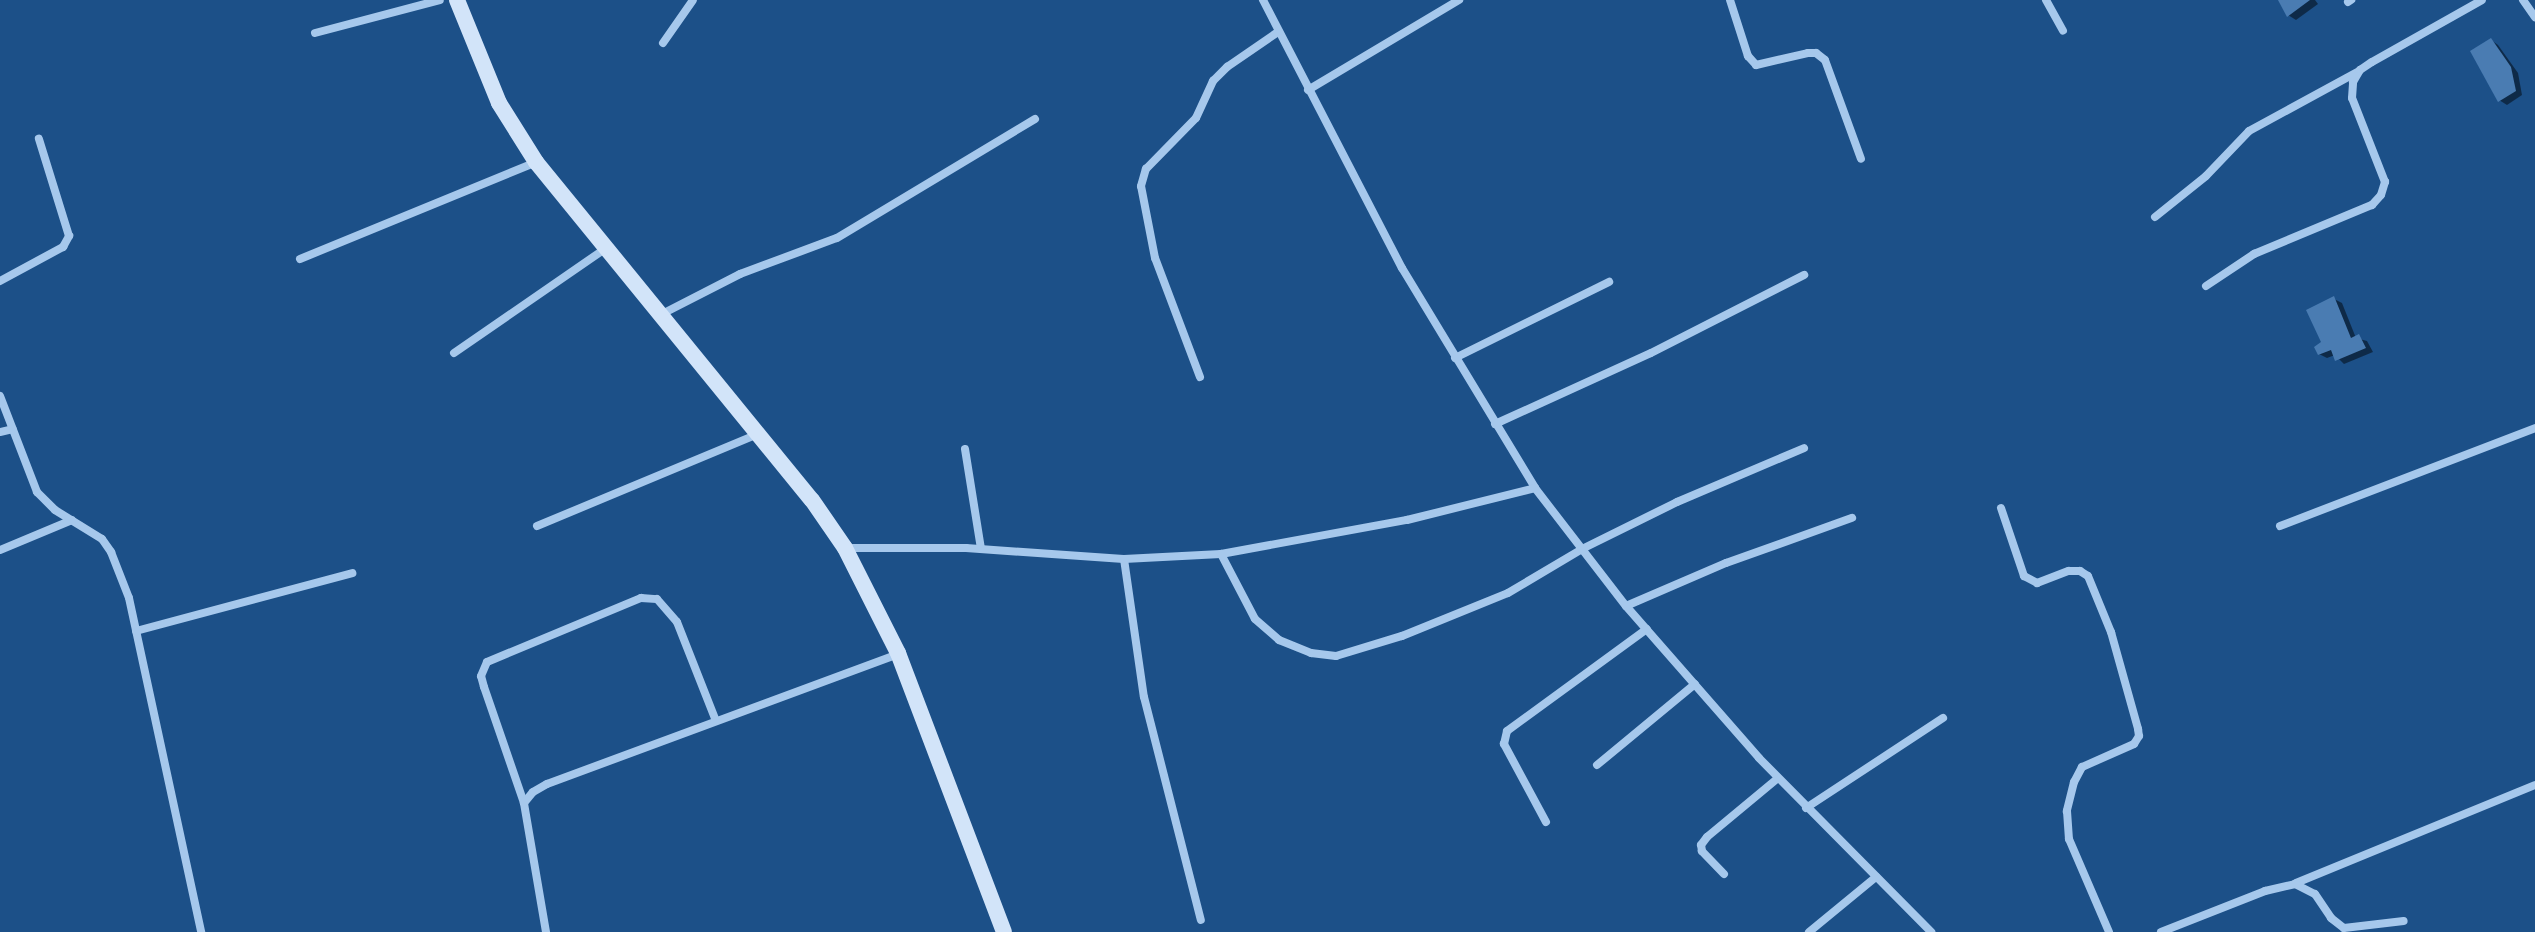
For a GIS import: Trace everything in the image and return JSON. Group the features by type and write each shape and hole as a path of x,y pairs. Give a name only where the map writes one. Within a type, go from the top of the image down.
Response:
{"main road":[{"path":"457,0 499,103 536,162 758,433 845,548 898,653 1004,932"}],"street":[{"path":"315,33 440,0"},
{"path":"663,43 693,0"},
{"path":"1263,0 1402,268 1535,488 1626,606 1778,778 1931,932"},
{"path":"1308,90 1459,0"},
{"path":"1730,0 1748,56 1756,65 1808,53 1816,53 1825,60 1861,159"},
{"path":"2046,0 2063,31"},
{"path":"2155,217 2206,176 2249,131 2482,0"},
{"path":"2523,0 2535,17"},
{"path":"1200,377 1155,258 1141,186 1146,169 1196,118 1213,81 1227,67 1278,32"},
{"path":"2206,286 2254,254 2372,205 2381,195 2385,182 2352,98 2353,82 2360,70"},
{"path":"662,314 740,274 837,238 1035,119"},
{"path":"0,281 63,247 69,236 39,139"},
{"path":"300,259 536,162"},
{"path":"454,353 606,248"},
{"path":"1495,424 1664,346 1804,275"},
{"path":"1455,358 1609,282"},
{"path":"0,396 37,492 102,539 111,552 136,631 201,932"},
{"path":"2280,526 2535,428"},
{"path":"0,432 13,429"},
{"path":"537,526 758,433"},
{"path":"1221,554 1255,619 1279,640 1311,653 1336,656 1402,636 1508,593 1582,549 1677,502 1804,448"},
{"path":"965,449 981,549"},
{"path":"845,548 981,549 1124,559 1221,554 1407,520 1535,488"},
{"path":"2001,508 2024,576 2037,583 2069,571 2088,576 2111,632 2138,729 2139,736 2134,744 2082,767 2074,782 2067,811 2069,839 2109,932"},
{"path":"1626,606 1726,563 1852,518"},
{"path":"0,550 72,520"},
{"path":"1124,559 1144,697 1201,920"},
{"path":"136,631 352,573"},
{"path":"546,932 524,803 481,676 487,662 641,598 657,599 677,622 716,721"},
{"path":"1546,822 1504,744 1507,731 1647,629"},
{"path":"524,803 547,784 898,653"},
{"path":"1597,765 1695,684"},
{"path":"1806,808 1943,718"},
{"path":"1724,874 1702,851 1701,845 1778,778"},
{"path":"2161,932 2265,891 2295,884 2535,785"},
{"path":"1809,932 1876,877"},
{"path":"2295,884 2315,894 2331,918 2344,928 2404,921"}],"building":[{"path":"2278,0 2310,0 2287,17"},
{"path":"2491,38 2511,67 2516,91 2498,102 2470,51"},
{"path":"2334,296 2351,338 2359,334 2366,348 2335,361 2331,350 2318,355 2314,347 2321,342 2306,310"}]}
